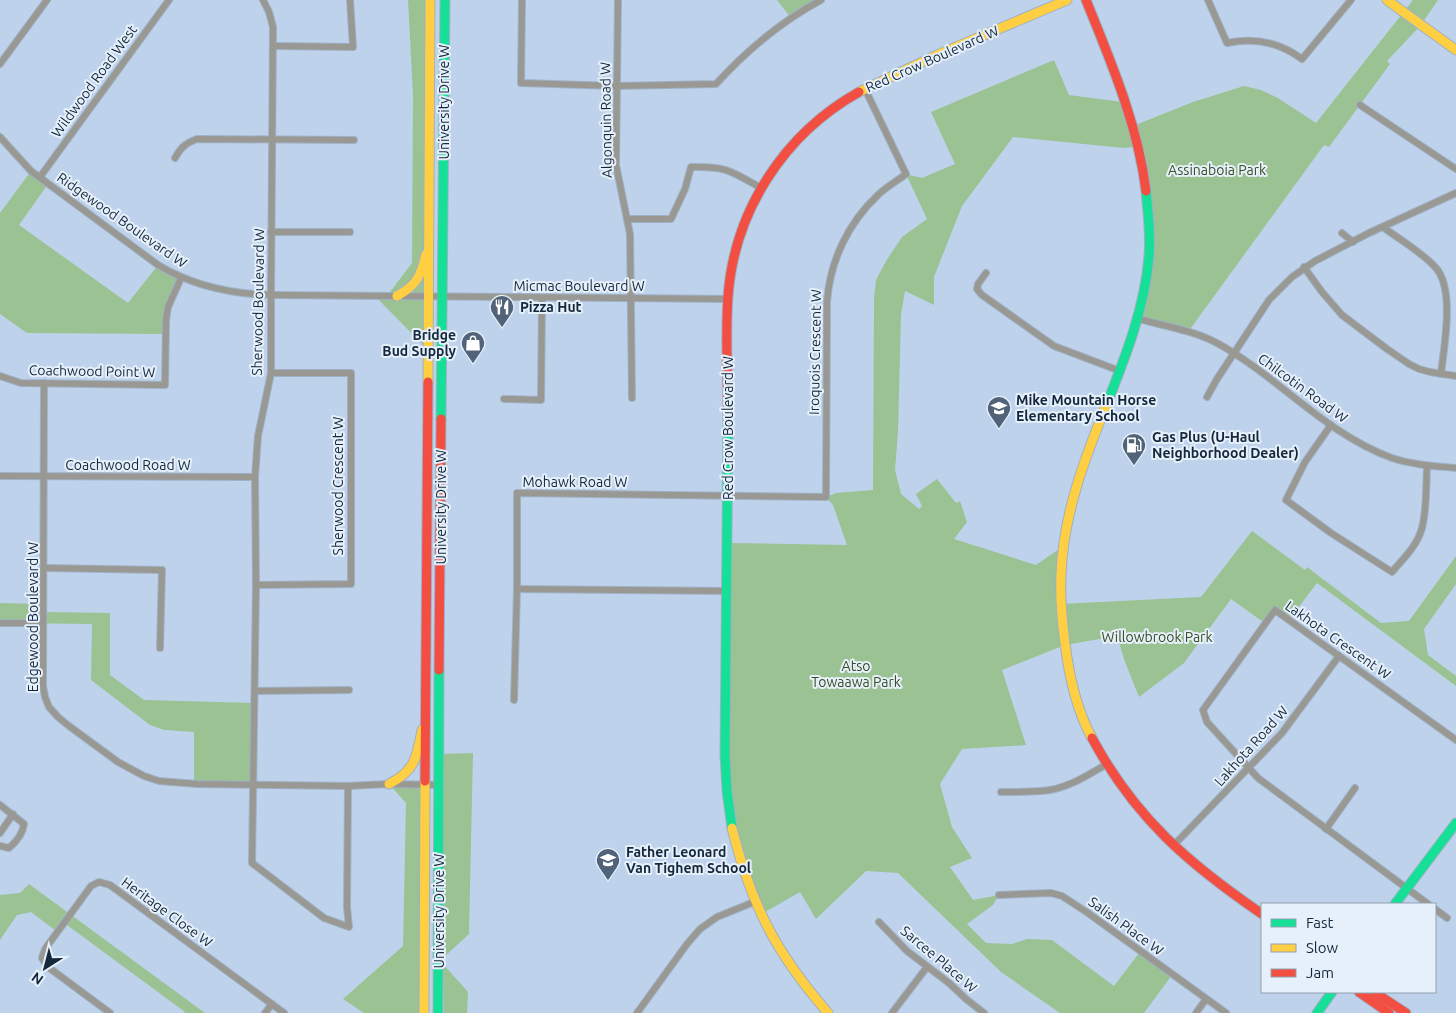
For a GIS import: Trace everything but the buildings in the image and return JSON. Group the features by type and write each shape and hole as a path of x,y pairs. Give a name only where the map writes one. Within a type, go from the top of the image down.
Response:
{"street":[{"path":"0,64 47,0"},
{"name":"Wildwood Road West","path":"40,178 169,0"},
{"name":"Sherwood Boulevard W","path":"263,0 273,27 274,46 270,295 272,373 258,436 255,478 256,585 252,863 324,918 349,927 347,907 348,786"},
{"path":"274,46 353,47 350,0"},
{"name":"University Drive W","path":"424,1013 424,723 430,0"},
{"name":"University Drive W","path":"438,1013 438,785 445,0"},
{"path":"522,0 521,83 616,86 716,84 757,43 791,18 821,0"},
{"name":"Algonquin Road W","path":"618,0 616,165 628,219 632,258 632,398"},
{"name":"Red Crow Boulevard W","path":"828,1013 784,957 754,902 736,847 730,820 725,777 728,299 732,268 752,206 761,188 784,154 815,121 831,109 899,71 1067,0"},
{"path":"1086,0 1125,100 1148,194 1149,254 1139,319 1097,428 1072,502 1062,547 1061,619 1069,675 1076,700 1095,747 1135,805 1173,846 1221,886 1261,913"},
{"path":"1208,0 1227,42 1255,40 1274,43 1289,49 1302,59 1351,0"},
{"path":"1387,0 1456,50"},
{"name":"Iroquois Crescent W","path":"728,495 826,496 827,302 832,271 837,253 846,236 867,206 879,194 906,174 865,89"},
{"path":"1360,105 1456,169"},
{"name":"Ridgewood Boulevard W","path":"0,137 31,171 158,264 181,278 233,293 429,296"},
{"path":"175,158 180,148 186,143 197,139 354,140"},
{"path":"628,219 671,219 685,189 691,167 725,168 761,188"},
{"path":"1207,397 1216,379 1270,300 1304,267 1456,193"},
{"path":"1383,227 1436,268 1446,287 1442,374"},
{"path":"271,232 350,232"},
{"path":"1342,233 1353,242"},
{"path":"397,296 410,290 419,280 429,239"},
{"path":"1304,267 1322,292 1352,324 1409,364 1430,372 1456,376"},
{"path":"986,273 978,284 977,289 982,295 1054,346 1120,371"},
{"name":"Coachwood Point W","path":"0,376 21,383 166,385 166,320 168,307 181,278"},
{"name":"Micmac Boulevard W","path":"429,296 728,299"},
{"path":"504,399 541,400 542,298"},
{"name":"Chilcotin Road W","path":"1139,319 1198,335 1234,354 1331,425 1359,443 1392,458 1427,466 1456,468"},
{"name":"Sherwood Crescent W","path":"256,585 351,584 352,373 272,373"},
{"name":"Edgewood Boulevard W","path":"44,383 45,568 43,686 49,707 69,726 118,762 144,776 159,781 253,785 438,785"},
{"path":"1331,425 1304,462 1286,500 1331,534 1392,572 1408,553 1421,533 1424,522 1427,466"},
{"name":"Coachwood Road W","path":"0,476 255,478"},
{"name":"Mohawk Road W","path":"514,700 517,493 728,495"},
{"path":"45,568 162,570 160,648"},
{"path":"517,589 727,591"},
{"name":"Lakhota Crescent W","path":"1427,903 1270,788 1207,722 1203,710 1275,610 1456,740"},
{"path":"0,623 43,623"},
{"name":"Lakhota Road W","path":"1173,846 1282,733 1339,656"},
{"path":"255,691 349,690"},
{"path":"389,784 402,779 411,770 417,755 424,723"},
{"path":"1001,792 1042,792 1062,787 1081,779 1105,764"},
{"path":"1326,829 1355,788"},
{"path":"0,805 24,824 24,830 9,848 0,846"},
{"path":"0,833 13,814"},
{"path":"1396,903 1456,822"},
{"name":"Heritage Close W","path":"110,1013 48,967 42,958 45,949 92,886 100,882 110,885 284,1013"},
{"name":"Salish Place W","path":"999,895 1051,893 1062,896 1226,1013"},
{"path":"637,1013 686,944 700,928 717,916 754,902"},
{"path":"1436,910 1447,918"},
{"name":"Sarcee Place W","path":"879,922 897,942 984,1013"},
{"path":"892,1013 927,967"},
{"path":"1317,1013 1331,993"},
{"path":"1361,993 1389,1013"},
{"path":"1376,993 1406,1013"},
{"path":"1196,1013 1206,999"},
{"path":"265,1013 272,1004"}],"green space":[{"path":"408,0 430,0 429,351 375,296 387,296 412,263 413,95"},
{"path":"777,0 821,0 791,18"},
{"path":"1413,0 1438,0 1421,25 1387,61 1390,64 1329,147 1324,145 1188,332 1139,319 1149,257 1141,146 1124,148 1013,137 962,206 934,277 934,305 905,291 901,315 898,432 895,470 901,494 919,509 922,506 916,494 937,479 956,503 960,501 967,522 954,539 1036,565 1062,547 1060,604 1201,597 1252,531 1305,570 1307,567 1381,623 1409,621 1456,556 1456,584 1424,629 1428,655 1456,676 1456,686 1317,583 1289,620 1275,610 1266,624 1231,599 1184,663 1139,697 1117,636 1065,645 1002,670 1026,745 962,749 940,784 952,827 972,858 950,867 973,900 999,895 993,905 967,924 986,943 1012,944 1027,939 1052,940 1114,986 1140,952 1172,975 1144,1013 1060,1013 1001,972 898,873 866,871 816,919 800,892 760,915 754,902 727,796 728,543 847,545 833,505 826,497 836,493 873,490 874,298 876,280 902,237 927,219 906,174 922,178 955,164 931,112 1054,60 1069,95 1130,103 1133,126 1193,102 1244,86 1261,90 1278,98 1316,123"},
{"path":"31,171 48,184 19,225 128,303 158,265 181,278 173,295 166,334 27,333 0,314 0,213"},
{"path":"0,603 44,604 44,612 110,613 110,675 144,700 255,703 253,785 194,784 194,732 164,730 150,725 91,680 92,624 0,623"},
{"path":"473,753 469,934 443,958 438,785 439,754"},
{"path":"389,784 424,785 424,1013 364,1013 343,999 403,946 406,803"},
{"path":"29,884 205,1013 184,1013 67,925 60,934 31,912 17,915 0,940 0,895 20,893"},
{"path":"443,964 468,992 467,1013 444,1013"}],"traffic: fast":[{"path":"441,419 445,0"},
{"path":"1106,406 1139,314 1147,275 1150,248 1146,191"},
{"path":"728,419 725,755 732,828"},
{"path":"438,1013 439,670"},
{"path":"1396,903 1456,823"},
{"path":"1317,1013 1331,993"}],"traffic: slow":[{"path":"428,382 430,0"},
{"path":"859,92 937,55 1067,0"},
{"path":"1387,0 1456,50"},
{"path":"397,296 414,284 426,254"},
{"path":"1092,738 1077,704 1069,668 1062,618 1061,575 1070,510 1090,447 1106,406"},
{"path":"389,784 410,768 416,756 422,730"},
{"path":"424,1013 425,781"},
{"path":"732,828 748,881 768,927 794,970 828,1013"}],"traffic: jam":[{"path":"1086,0 1114,70 1130,118 1137,142 1146,191"},
{"path":"728,419 728,297 732,265 740,235 752,205 786,153 832,109 859,92"},
{"path":"425,781 428,382"},
{"path":"439,670 441,419"},
{"path":"1092,738 1126,792 1145,816 1187,857 1261,913"},
{"path":"1360,993 1389,1013"},
{"path":"1376,993 1406,1013"}],"place":[{"name":"Pizza Hut","path":"502,328"},
{"name":"Bridge Bud Supply","path":"473,364"},
{"name":"Mike Mountain Horse Elementary School","path":"999,429"},
{"name":"Gas Plus (U-Haul Neighborhood Dealer)","path":"1134,466"},
{"name":"Father Leonard Van Tighem School","path":"608,881"}],"park label":[{"name":"Assinaboia Park","path":"1217,170"},
{"name":"Willowbrook Park","path":"1157,637"},
{"name":"Atso Towaawa Park","path":"856,674"}]}
